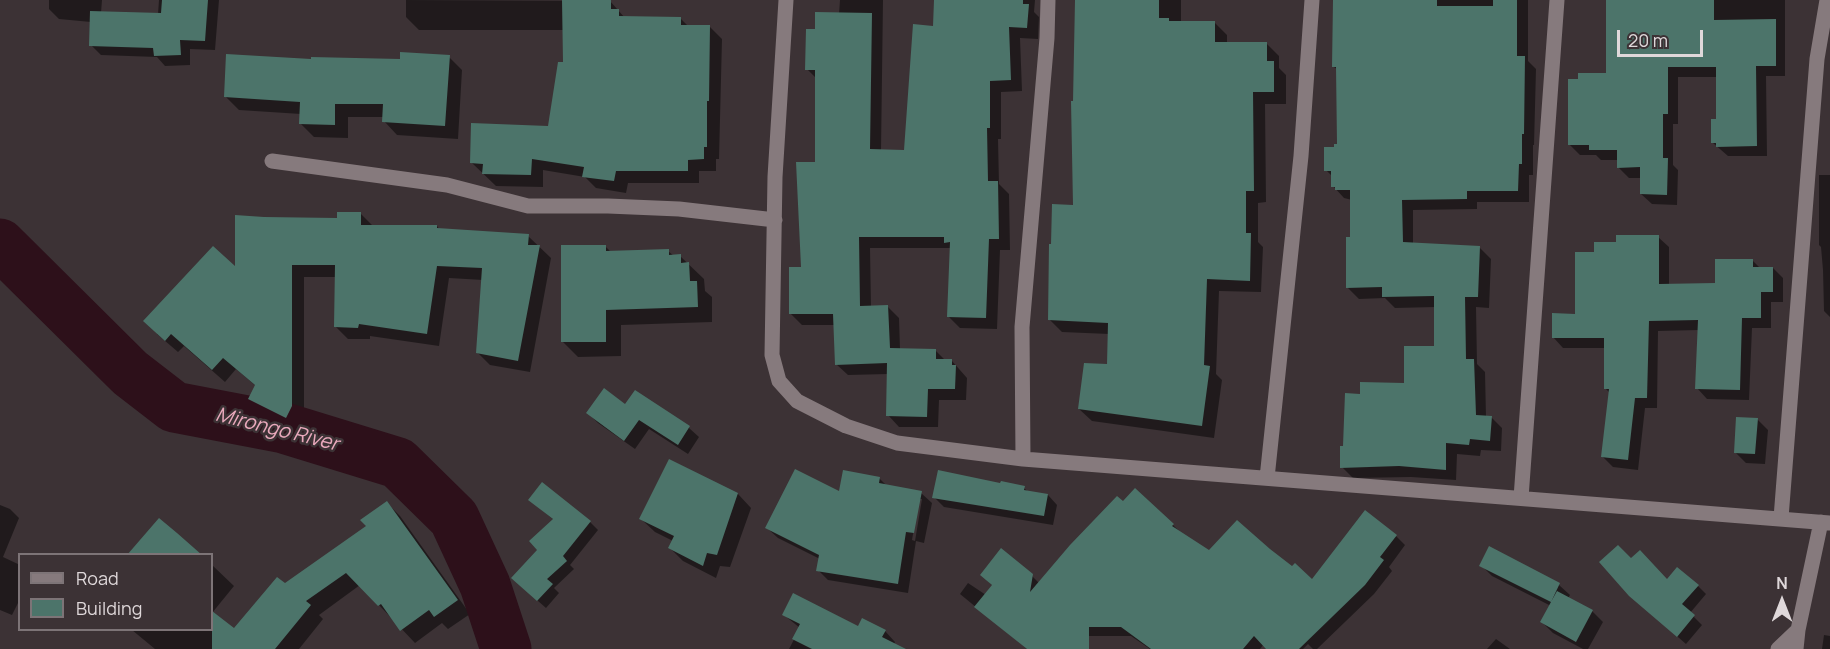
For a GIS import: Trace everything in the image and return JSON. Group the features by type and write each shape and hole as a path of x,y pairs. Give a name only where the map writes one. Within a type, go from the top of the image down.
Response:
{"street":[{"path":"786,0 775,177 772,355 779,381 797,401 846,426 897,443 1023,459 1826,522 1798,630 1796,649"},
{"path":"1023,459 1022,327 1047,38 1048,0"},
{"path":"1267,478 1301,156 1312,0"},
{"path":"1521,498 1557,0"},
{"path":"1781,518 1816,71 1827,0"},
{"path":"272,161 447,185 528,206 655,208 775,220"},
{"path":"1778,649 1798,630"}],"building":[{"path":"162,0 208,0 205,41 180,40 181,55 154,56 153,48 89,46 90,11 161,13"},
{"path":"562,0 611,0 611,9 619,9 619,16 681,17 681,25 710,25 707,147 704,147 704,159 688,160 688,171 616,171 614,181 582,177 584,167 532,159 531,175 482,174 483,164 470,163 471,123 548,126 558,62 563,62"},
{"path":"934,0 1023,0 1023,4 1029,4 1027,28 1009,27 1011,80 990,81 990,128 987,128 988,181 998,181 999,239 989,239 986,318 947,317 950,242 944,243 944,237 859,237 860,306 888,305 890,348 936,349 936,359 952,359 952,365 956,365 955,389 928,389 927,417 886,416 887,363 835,365 833,314 789,314 789,267 801,267 796,162 815,162 815,70 805,70 806,29 815,29 815,12 872,13 870,149 904,150 913,24 933,26"},
{"path":"1075,0 1159,0 1159,18 1169,18 1169,21 1215,21 1215,42 1267,42 1267,61 1274,61 1274,92 1253,92 1254,191 1246,191 1246,233 1251,233 1250,281 1207,279 1204,365 1210,366 1202,426 1078,409 1084,363 1107,364 1108,323 1048,320 1052,204 1073,205 1071,101 1073,101"},
{"path":"1333,0 1437,0 1437,6 1493,6 1493,0 1517,0 1517,56 1525,56 1524,134 1522,134 1522,164 1519,164 1518,191 1467,191 1467,199 1402,200 1403,242 1480,246 1478,297 1465,297 1466,359 1474,359 1476,415 1492,416 1490,441 1470,439 1469,445 1446,443 1446,470 1399,466 1340,468 1345,393 1360,394 1360,382 1404,383 1404,346 1434,346 1434,296 1382,297 1382,287 1346,288 1346,237 1350,237 1350,190 1335,190 1335,187 1331,187 1331,171 1324,171 1324,147 1334,147 1334,144 1337,144 1336,67 1332,67"},
{"path":"1606,0 1714,0 1714,20 1776,19 1776,66 1756,66 1757,146 1716,147 1716,143 1711,143 1711,119 1716,119 1716,67 1668,67 1668,114 1663,114 1663,158 1668,158 1667,195 1640,194 1640,167 1617,168 1617,150 1589,150 1589,145 1568,145 1568,79 1578,79 1578,73 1606,73"},
{"path":"400,52 450,55 445,126 382,122 383,104 335,104 335,125 299,124 300,102 224,97 226,54 311,59 311,57 400,59"},
{"path":"337,212 361,212 361,225 437,225 437,228 529,234 528,245 540,245 518,361 476,353 482,268 437,266 427,334 359,324 358,328 334,327 335,265 292,265 292,406 286,418 248,399 255,385 223,358 212,370 171,334 165,341 143,321 213,246 235,266 235,215 337,218"},
{"path":"1616,235 1659,235 1659,284 1715,283 1715,259 1753,259 1753,267 1773,267 1773,292 1761,292 1761,318 1742,318 1740,390 1695,389 1698,320 1649,321 1647,398 1635,398 1628,460 1601,457 1609,389 1604,389 1604,338 1552,338 1552,313 1575,314 1575,252 1594,252 1594,242 1616,242"},
{"path":"561,245 606,245 606,251 669,249 669,255 681,254 681,263 689,262 690,281 697,281 698,307 606,310 606,342 561,342"},
{"path":"604,388 625,404 635,390 690,426 678,445 639,420 624,441 586,413"},
{"path":"1736,417 1758,418 1755,454 1734,453"},
{"path":"669,459 738,493 717,555 707,553 703,566 668,548 674,536 639,519"},
{"path":"795,469 839,491 843,470 880,477 879,483 922,491 914,533 906,532 898,584 816,571 819,555 765,528"},
{"path":"938,470 1025,486 1024,490 1048,494 1044,516 932,498"},
{"path":"542,482 591,521 563,556 567,561 547,579 553,584 537,601 511,578 537,550 529,541 553,519 528,500"},
{"path":"1135,488 1174,524 1172,526 1209,550 1237,520 1270,549 1292,566 1295,563 1312,579 1365,510 1397,535 1380,557 1384,560 1365,585 1299,649 1266,649 1254,636 1243,649 1151,649 1121,627 1089,627 1089,649 1027,649 974,607 992,585 980,575 1001,548 1033,574 1030,592 1070,545 1117,496 1123,501"},
{"path":"387,501 458,600 434,617 429,610 400,631 381,604 378,606 346,573 306,601 311,605 275,649 212,649 213,612 234,628 277,577 285,583 366,526 360,520"},
{"path":"159,518 200,553 129,553"},
{"path":"1618,545 1631,558 1640,550 1667,579 1677,567 1699,585 1682,604 1695,615 1677,637 1629,596 1599,562"},
{"path":"1489,546 1560,583 1551,602 1479,566"},
{"path":"1557,591 1593,610 1576,642 1540,622"},
{"path":"793,593 858,626 862,618 886,630 882,637 906,649 812,649 792,639 800,624 782,615"}],"waterway":[{"name":"Mirongo River","path":"0,244 130,373 174,407 284,428 398,463 454,518 485,585 506,649"}]}
